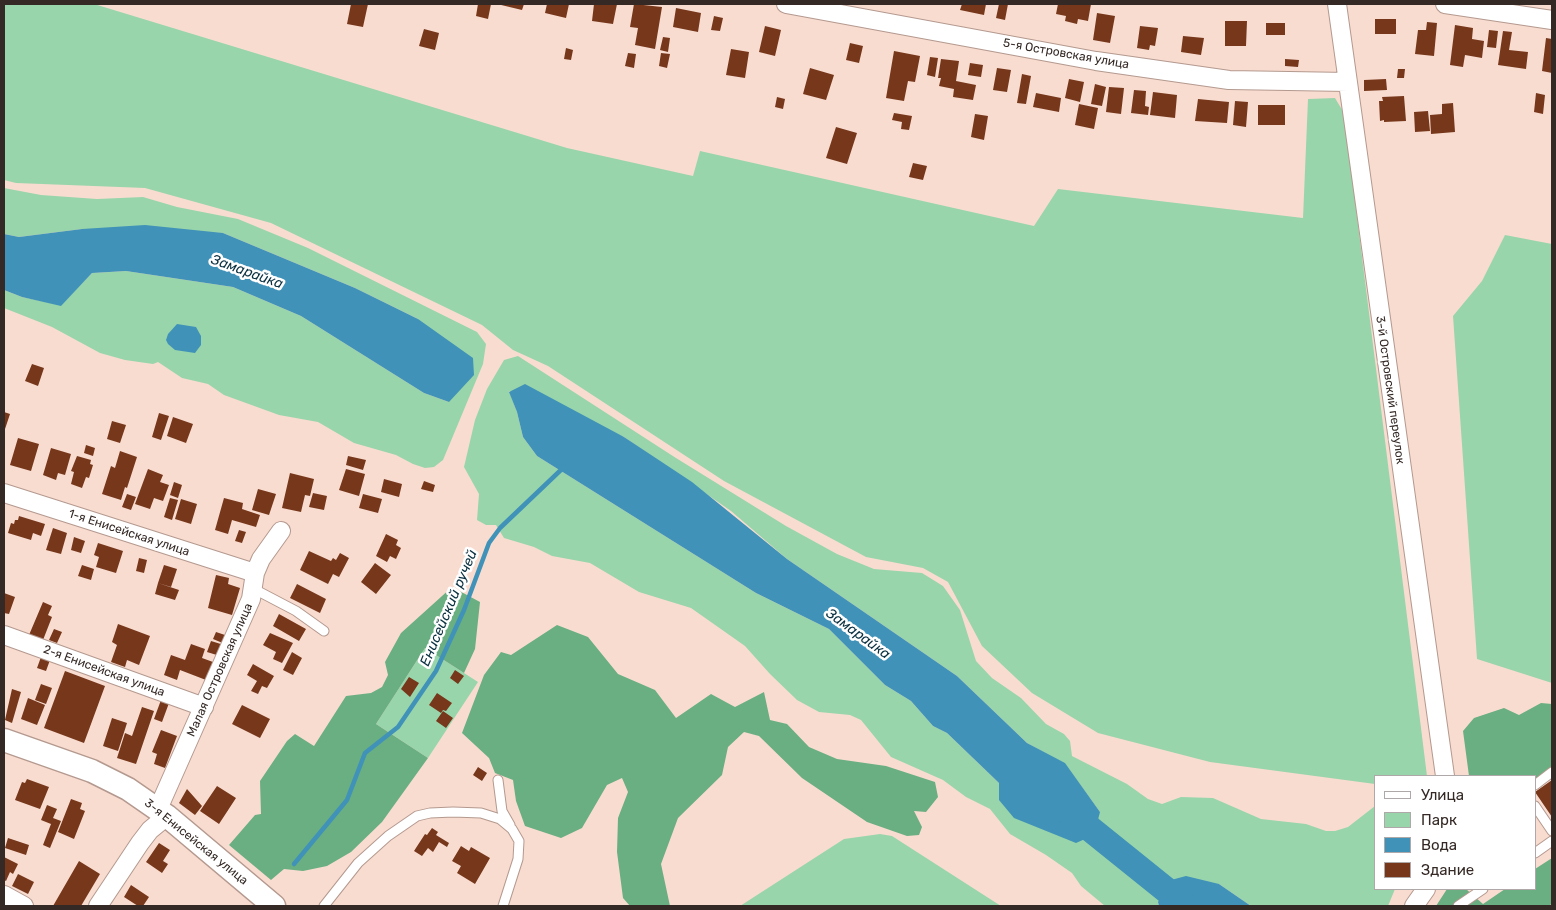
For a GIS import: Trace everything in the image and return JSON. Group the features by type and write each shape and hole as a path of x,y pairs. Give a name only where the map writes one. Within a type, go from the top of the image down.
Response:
{"street":[{"name":"5-я Островская улица","path":"786,4 1096,61 1200,76 1277,82 1348,82"},
{"name":"3-й Островский переулок","path":"1337,4 1445,775"},
{"path":"1445,4 1552,20"},
{"name":"1-я Енисейская улица","path":"4,494 255,581"},
{"name":"Малая Островская улица","path":"98,906 162,812 255,581 261,559 281,531"},
{"name":"2-я Енисейская улица","path":"4,635 204,707"},
{"name":"3-я Енисейская улица","path":"4,740 92,771 128,789 162,812 274,906"},
{"path":"1414,906 1425,890"},
{"path":"4,895 24,906"}],"lane":[{"path":"255,581 324,631"},
{"path":"1536,784 1552,772"},
{"path":"498,780 502,811 519,840 518,859 502,906"},
{"path":"1536,807 1552,831"},
{"path":"324,906 358,863 388,836 417,816 430,813 481,812 500,819 512,829"},
{"path":"1536,852 1552,841"},
{"path":"1458,906 1482,890"}],"green space":[{"path":"4,4 94,4 567,148 693,176 700,151 1034,226 1058,189 1303,218 1308,99 1335,98 1344,113 1427,775 1374,775 1374,784 1210,762 1098,733 1032,693 982,646 948,582 923,568 866,557 724,481 548,366 513,350 482,325 271,223 145,188 16,183 4,180"},
{"path":"4,188 41,195 97,199 143,197 177,207 238,219 308,248 477,332 486,344 483,364 443,460 434,467 425,468 396,455 354,443 318,422 279,415 224,395 208,384 182,378 158,362 153,364 125,360 100,353 52,327 4,308 4,290 22,297 61,305 92,273 126,271 233,287 301,316 424,393 449,402 418,319 355,288 223,233 82,229 19,237 4,234"},
{"path":"1505,235 1552,244 1552,683 1477,659 1453,316 1482,281"},
{"path":"518,356 676,458 786,526 837,554 874,569 922,573 943,586 960,610 976,661 992,678 1021,698 1046,724 1064,734 1070,741 1072,756 1127,784 1148,799 1162,804 1181,797 1213,798 1261,819 1306,824 1326,831 1335,831 1348,827 1374,807 1374,890 1395,890 1388,906 1251,906 1219,884 1158,902 1159,906 1105,906 1081,886 1072,873 1010,834 990,809 966,797 943,780 891,757 861,720 850,715 819,712 797,700 745,646 691,608 639,592 590,563 552,556 534,547 504,538 496,525 486,525 477,520 479,494 464,467 475,420 487,389 504,360","holes":["509,391 624,437 731,511 787,559 957,676 1027,743 1065,764 1100,812 999,800 999,783 947,733 933,726 911,701 885,685 829,629 756,593 537,456 523,437 517,412"]},
{"path":"452,587 480,602 475,649 464,673 425,648 376,724 428,758 382,822 351,852 327,866 303,871 284,869 271,880 229,845 255,815 261,814 260,781 287,741 295,734 314,746 346,696 371,693 382,687 388,675 385,662 401,633"},
{"path":"557,625 588,637 618,674 655,690 676,718 711,694 735,707 764,692 770,720 787,724 809,747 837,759 886,766 935,782 938,797 926,812 914,811 922,827 919,835 907,836 867,822 802,778 759,736 744,732 728,747 722,775 678,818 661,864 670,906 630,906 623,898 617,852 618,818 628,792 622,778 607,785 582,828 561,838 525,826 516,801 513,780 495,773 489,758 462,733 484,675 501,652 511,655"},
{"path":"425,648 478,682 428,758 376,724"},
{"path":"1541,703 1552,704 1552,768 1536,779 1536,775 1469,775 1463,731 1474,718 1504,708 1519,715"},
{"path":"880,834 892,836 1001,906 740,906 844,839"},
{"path":"1552,858 1552,904 1548,906 1436,906 1446,890 1467,890 1483,904 1504,890 1536,890 1536,868"}],"water":[{"path":"145,225 223,233 355,288 418,319 473,358 474,375 449,402 424,393 301,316 233,287 126,271 92,273 61,306 22,297 4,290 4,234 19,237 82,229"},
{"path":"177,324 196,327 201,336 201,345 195,353 175,350 168,344 166,340 168,334"},
{"path":"525,384 624,437 692,482 787,559 957,676 1027,743 1065,763 1100,812 1094,835 1076,843 1014,818 999,800 999,783 947,733 933,726 911,701 885,685 829,629 756,593 537,456 523,437 517,412 509,392"},
{"path":"1186,876 1219,884 1251,906 1159,906 1158,902 1171,880"}],"building":[{"path":"351,4 368,4 363,27 347,24"},
{"path":"478,4 491,4 488,19 476,16"},
{"path":"497,4 524,4 522,10"},
{"path":"547,4 569,4 566,18 545,13"},
{"path":"594,4 617,4 613,24 592,21"},
{"path":"634,4 662,7 655,49 635,45 638,28 630,27"},
{"path":"962,4 986,4 984,15 960,10"},
{"path":"999,4 1008,4 1005,20 996,18"},
{"path":"1058,4 1091,4 1088,21 1078,19 1077,24 1065,21 1066,16 1056,14"},
{"path":"676,8 701,13 698,32 673,27"},
{"path":"1097,13 1115,16 1110,43 1093,40"},
{"path":"714,16 723,18 720,31 711,30"},
{"path":"1375,19 1396,19 1396,34 1375,34"},
{"path":"1225,21 1247,21 1246,46 1225,46"},
{"path":"1427,22 1437,23 1434,56 1415,54 1418,30 1426,30"},
{"path":"1266,23 1285,23 1285,35 1266,35"},
{"path":"1455,25 1473,28 1472,39 1484,41 1482,58 1465,55 1463,67 1450,65"},
{"path":"765,26 781,30 775,56 759,52"},
{"path":"1140,26 1158,28 1155,46 1150,45 1149,50 1137,48"},
{"path":"424,29 439,33 435,50 419,46"},
{"path":"1489,30 1498,31 1496,48 1487,47"},
{"path":"1503,31 1512,32 1509,50 1528,52 1526,69 1498,65"},
{"path":"1183,36 1204,38 1201,55 1181,52"},
{"path":"663,37 670,38 668,52 660,50"},
{"path":"1546,38 1552,39 1552,73 1542,71"},
{"path":"850,43 863,46 859,63 846,60"},
{"path":"566,48 573,50 571,60 564,59"},
{"path":"731,49 749,52 745,78 726,75"},
{"path":"894,51 920,56 915,82 908,81 904,101 886,98"},
{"path":"628,53 636,54 634,68 625,66"},
{"path":"661,53 670,54 667,68 659,66"},
{"path":"930,57 938,58 935,77 927,75"},
{"path":"941,59 959,61 956,81 976,85 973,100 953,97 954,89 939,86 941,78 938,78"},
{"path":"1285,59 1299,60 1298,67 1285,66"},
{"path":"970,63 983,65 981,77 968,75"},
{"path":"810,68 834,75 826,100 803,94"},
{"path":"997,68 1011,70 1007,92 993,90"},
{"path":"1398,69 1405,69 1404,78 1397,78"},
{"path":"1022,74 1031,76 1026,104 1017,103"},
{"path":"1069,79 1084,82 1080,102 1065,98"},
{"path":"1386,79 1387,90 1364,91 1364,80"},
{"path":"1095,84 1106,87 1102,106 1091,104"},
{"path":"1109,87 1124,88 1121,114 1106,112"},
{"path":"1134,90 1146,91 1145,106 1149,107 1148,115 1131,113"},
{"path":"1153,92 1177,95 1175,118 1150,115"},
{"path":"1036,93 1061,98 1059,112 1033,107"},
{"path":"1536,93 1545,95 1543,114 1534,112"},
{"path":"1404,96 1406,121 1380,121 1379,101 1383,101 1382,97"},
{"path":"777,97 785,99 783,109 775,107"},
{"path":"1198,99 1229,102 1227,123 1195,121"},
{"path":"1235,101 1248,102 1246,127 1233,125"},
{"path":"1453,103 1455,132 1431,134 1430,115 1442,114 1442,104"},
{"path":"1079,104 1098,108 1094,129 1075,125"},
{"path":"1258,105 1285,105 1285,125 1258,125"},
{"path":"1428,111 1430,131 1415,132 1414,112"},
{"path":"894,113 912,116 909,130 901,129 902,122 892,120"},
{"path":"975,114 988,116 984,140 971,137"},
{"path":"836,127 857,133 847,164 826,158"},
{"path":"913,163 927,166 923,180 909,177"},
{"path":"32,364 44,368 38,386 25,381"},
{"path":"4,412 10,414 4,432"},
{"path":"159,413 169,416 161,440 152,437"},
{"path":"173,417 193,424 186,443 167,436"},
{"path":"112,421 126,425 120,443 107,439"},
{"path":"18,438 39,444 31,471 10,465"},
{"path":"86,445 95,448 93,456 84,453"},
{"path":"51,448 71,454 65,475 58,473 56,480 43,475"},
{"path":"120,451 137,457 121,500 102,494 111,466 115,468"},
{"path":"77,456 91,460 90,464 93,465 89,478 86,477 82,488 71,484 74,472 71,471"},
{"path":"348,456 366,460 363,470 346,465"},
{"path":"148,469 163,475 160,482 169,485 163,501 154,498 150,509 135,504"},
{"path":"346,469 365,474 359,496 339,490"},
{"path":"290,473 314,479 310,496 305,495 301,512 282,508"},
{"path":"384,479 402,484 399,497 381,492"},
{"path":"424,481 435,485 433,492 421,489"},
{"path":"174,482 182,485 178,498 170,495"},
{"path":"258,489 276,494 269,515 252,510"},
{"path":"313,493 327,496 324,510 309,507"},
{"path":"127,494 136,497 131,510 122,507"},
{"path":"363,494 382,499 378,513 359,508"},
{"path":"170,498 178,500 172,520 164,517"},
{"path":"224,498 243,503 242,509 260,515 256,527 232,520 228,534 215,530"},
{"path":"181,499 197,504 191,524 175,519"},
{"path":"19,516 45,524 41,536 33,533 31,540 8,533 11,523 14,524"},
{"path":"53,528 67,533 61,554 46,550"},
{"path":"239,530 246,532 242,543 235,541"},
{"path":"386,534 398,540 396,545 401,548 396,559 390,556 387,562 376,556"},
{"path":"74,537 85,541 81,553 71,550"},
{"path":"98,543 123,551 116,573 96,567 99,557 94,555"},
{"path":"309,551 331,561 333,558 336,560 340,553 349,558 339,577 333,574 328,584 300,570"},
{"path":"139,558 147,560 144,573 136,571"},
{"path":"375,563 391,575 376,594 361,582"},
{"path":"82,565 94,569 91,580 78,576"},
{"path":"164,565 177,569 171,587 158,583"},
{"path":"216,575 229,578 228,584 240,588 232,615 208,608"},
{"path":"158,583 179,590 175,600 155,594"},
{"path":"297,584 326,599 320,613 290,598"},
{"path":"4,593 15,597 9,614 4,613"},
{"path":"43,602 52,606 48,615 52,617 43,640 29,635"},
{"path":"279,614 306,629 299,641 273,626"},
{"path":"118,624 150,636 139,665 127,660 125,667 111,662 117,645 112,642"},
{"path":"54,629 62,632 57,643 49,640"},
{"path":"216,632 228,636 225,644 213,639"},
{"path":"270,633 293,643 282,663 273,659 276,652 263,645"},
{"path":"211,641 224,645 220,656 207,652"},
{"path":"191,644 205,649 202,658 213,662 206,680 180,670 177,680 164,675 171,655 185,660"},
{"path":"292,652 302,658 293,675 283,670"},
{"path":"41,657 50,660 46,671 37,668"},
{"path":"253,664 274,676 267,688 262,686 258,694 251,691 257,681 247,675"},
{"path":"455,670 464,676 458,684 450,678"},
{"path":"65,671 105,686 84,743 44,728"},
{"path":"409,677 419,683 410,697 401,689"},
{"path":"41,684 52,688 46,704 35,700"},
{"path":"12,689 21,692 12,723 5,720"},
{"path":"437,693 452,703 446,711 443,710 441,713 429,705"},
{"path":"28,698 45,705 37,725 21,719"},
{"path":"161,700 169,703 162,722 154,719"},
{"path":"242,705 270,719 260,738 232,724"},
{"path":"142,707 154,711 136,764 117,758 125,733 132,736"},
{"path":"443,711 453,718 446,728 436,721"},
{"path":"112,718 127,723 118,751 103,746"},
{"path":"161,730 177,736 165,768 154,764 157,754 152,752"},
{"path":"478,767 487,773 482,781 473,775"},
{"path":"27,779 49,787 40,809 15,800 22,782 25,783"},
{"path":"1552,780 1552,817 1536,793 1536,791"},
{"path":"217,786 236,798 219,824 200,811"},
{"path":"187,789 202,806 195,815 179,803"},
{"path":"71,799 82,803 80,809 85,811 74,839 58,832"},
{"path":"47,805 57,809 53,818 61,821 50,848 43,845 51,824 41,820"},
{"path":"432,828 438,832 436,835 449,843 447,847 439,842 433,852 428,848 422,856 414,851 425,834 427,835"},
{"path":"8,838 29,845 26,855 5,848"},
{"path":"159,843 170,850 163,861 168,864 162,873 146,862"},
{"path":"461,846 469,851 471,847 490,858 475,884 457,873 461,866 452,861"},
{"path":"4,857 18,864 13,874 10,872 6,881 4,880"},
{"path":"79,861 100,874 81,906 53,906"},
{"path":"18,874 34,882 28,894 12,886"},
{"path":"131,885 149,897 143,906 138,906 124,897"}],"waterway":[{"name":"Енисейский ручей","path":"294,864 347,800 365,753 398,727 436,671 464,610 489,543 500,528 564,467"},
{"name":"Замарайка","path":"1068,811 1186,906"}]}
